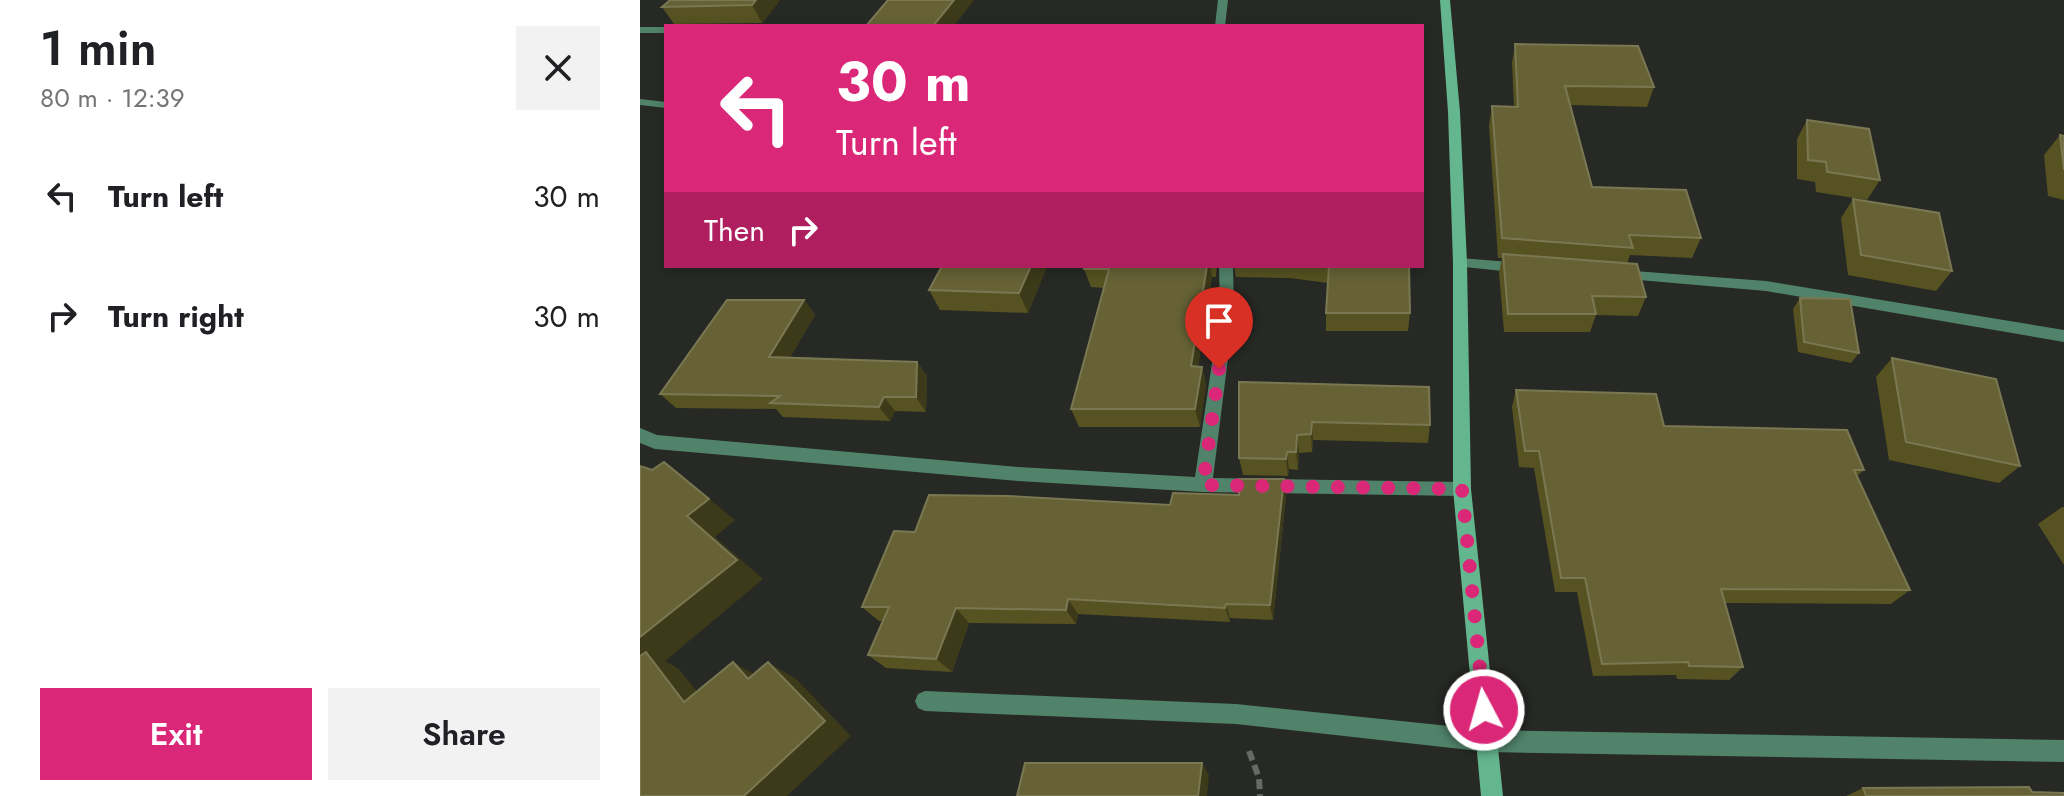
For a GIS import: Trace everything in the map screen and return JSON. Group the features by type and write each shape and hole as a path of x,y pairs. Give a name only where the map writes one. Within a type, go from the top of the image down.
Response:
{"street":[{"path":"1220,24 1223,0"},
{"path":"1445,0 1454,112 1460,263 1462,489 1492,796"},
{"path":"640,30 664,30"},
{"path":"640,102 664,105"},
{"path":"1460,263 1536,269"},
{"path":"1203,485 1227,310 1226,268"},
{"path":"1598,274 1766,286 2064,336"},
{"path":"640,435 655,442 837,459 1203,485 1462,489"},
{"path":"925,701 1236,714 1488,741 2064,751"}],"building":[{"path":"670,0 756,0 752,5 662,7"},
{"path":"888,0 954,0 935,24 868,24"},
{"path":"1515,44 1638,46 1654,87 1565,86 1592,187 1686,190 1701,238 1629,235 1633,248 1502,238 1492,106 1518,107"},
{"path":"1807,120 1869,129 1880,180 1827,172 1826,162 1808,160"},
{"path":"2060,135 2064,136 2064,170"},
{"path":"1853,199 1939,213 1952,271 1861,255"},
{"path":"1503,254 1637,264 1646,297 1592,296 1596,314 1508,314"},
{"path":"941,268 1030,268 1019,293 929,290"},
{"path":"1207,268 1191,366 1202,367 1195,409 1071,409 1109,269 1084,269"},
{"path":"1329,268 1409,268 1410,313 1326,313"},
{"path":"1800,298 1850,299 1859,353 1804,342"},
{"path":"727,300 804,300 769,357 917,362 916,397 884,397 879,407 770,403 780,396 660,394"},
{"path":"1892,358 1996,379 2020,466 1906,442"},
{"path":"1239,382 1429,387 1430,425 1312,422 1311,434 1297,435 1296,452 1287,452 1286,459 1239,458"},
{"path":"1516,390 1656,394 1664,426 1847,430 1864,470 1854,470 1910,590 1721,589 1743,667 1689,666 1688,662 1602,664 1585,578 1561,578 1539,451 1525,451"},
{"path":"664,462 709,499 687,516 737,560 640,637 640,466 652,470"},
{"path":"1239,479 1284,479 1270,605 1226,604 1225,608 1068,599 1066,610 956,608 936,659 868,655 889,607 862,607 894,531 915,532 929,495 1170,505 1173,493 1239,495"},
{"path":"646,652 684,702 733,662 748,679 768,662 825,721 744,796 640,796 640,656"},
{"path":"1025,763 1202,763 1198,796 1017,796"},
{"path":"2029,787 2032,792 2064,793 2064,796 1866,796 1863,788"}],"route":[{"path":"1219,369 1203,485 1462,489 1484,710"}]}
